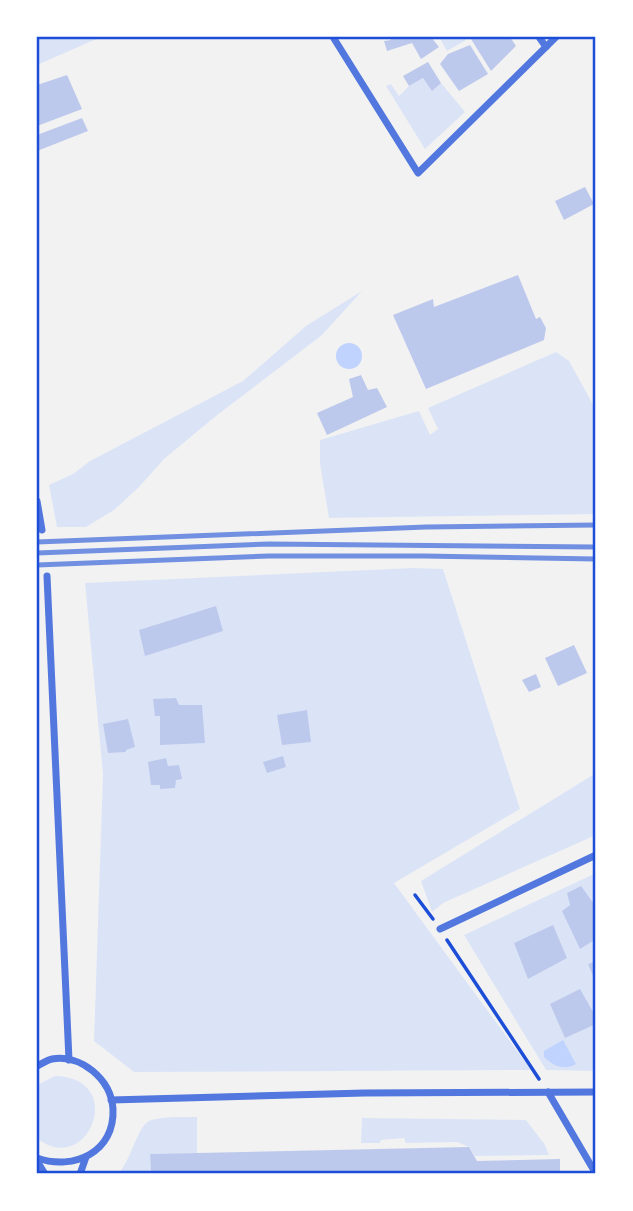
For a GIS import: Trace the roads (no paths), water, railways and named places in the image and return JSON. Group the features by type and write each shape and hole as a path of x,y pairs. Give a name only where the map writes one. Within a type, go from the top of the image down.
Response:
{"street":[{"path":"333,37 418,173 556,37"},
{"path":"539,37 546,47"},
{"path":"37,501 42,530"},
{"path":"47,576 69,1060"},
{"path":"440,929 596,855"},
{"path":"37,1066 51,1059 82,1064 97,1074 108,1090 113,1108 111,1127 102,1143 86,1157 69,1163 52,1164 37,1160"},
{"path":"548,1092 596,1174"},
{"path":"111,1100 364,1093 596,1092"},
{"path":"80,1174 86,1157"},
{"path":"37,1160 46,1174"}],"water":[{"path":"349,343 358,347 362,356 358,365 349,369 340,365 336,356 340,347"},
{"path":"563,1040 576,1064 567,1067 555,1065 544,1057 544,1051"}],"railway":[{"path":"37,542 426,527 596,525"},
{"path":"37,553 269,544 596,547"},
{"path":"37,565 269,556 596,559"}]}
